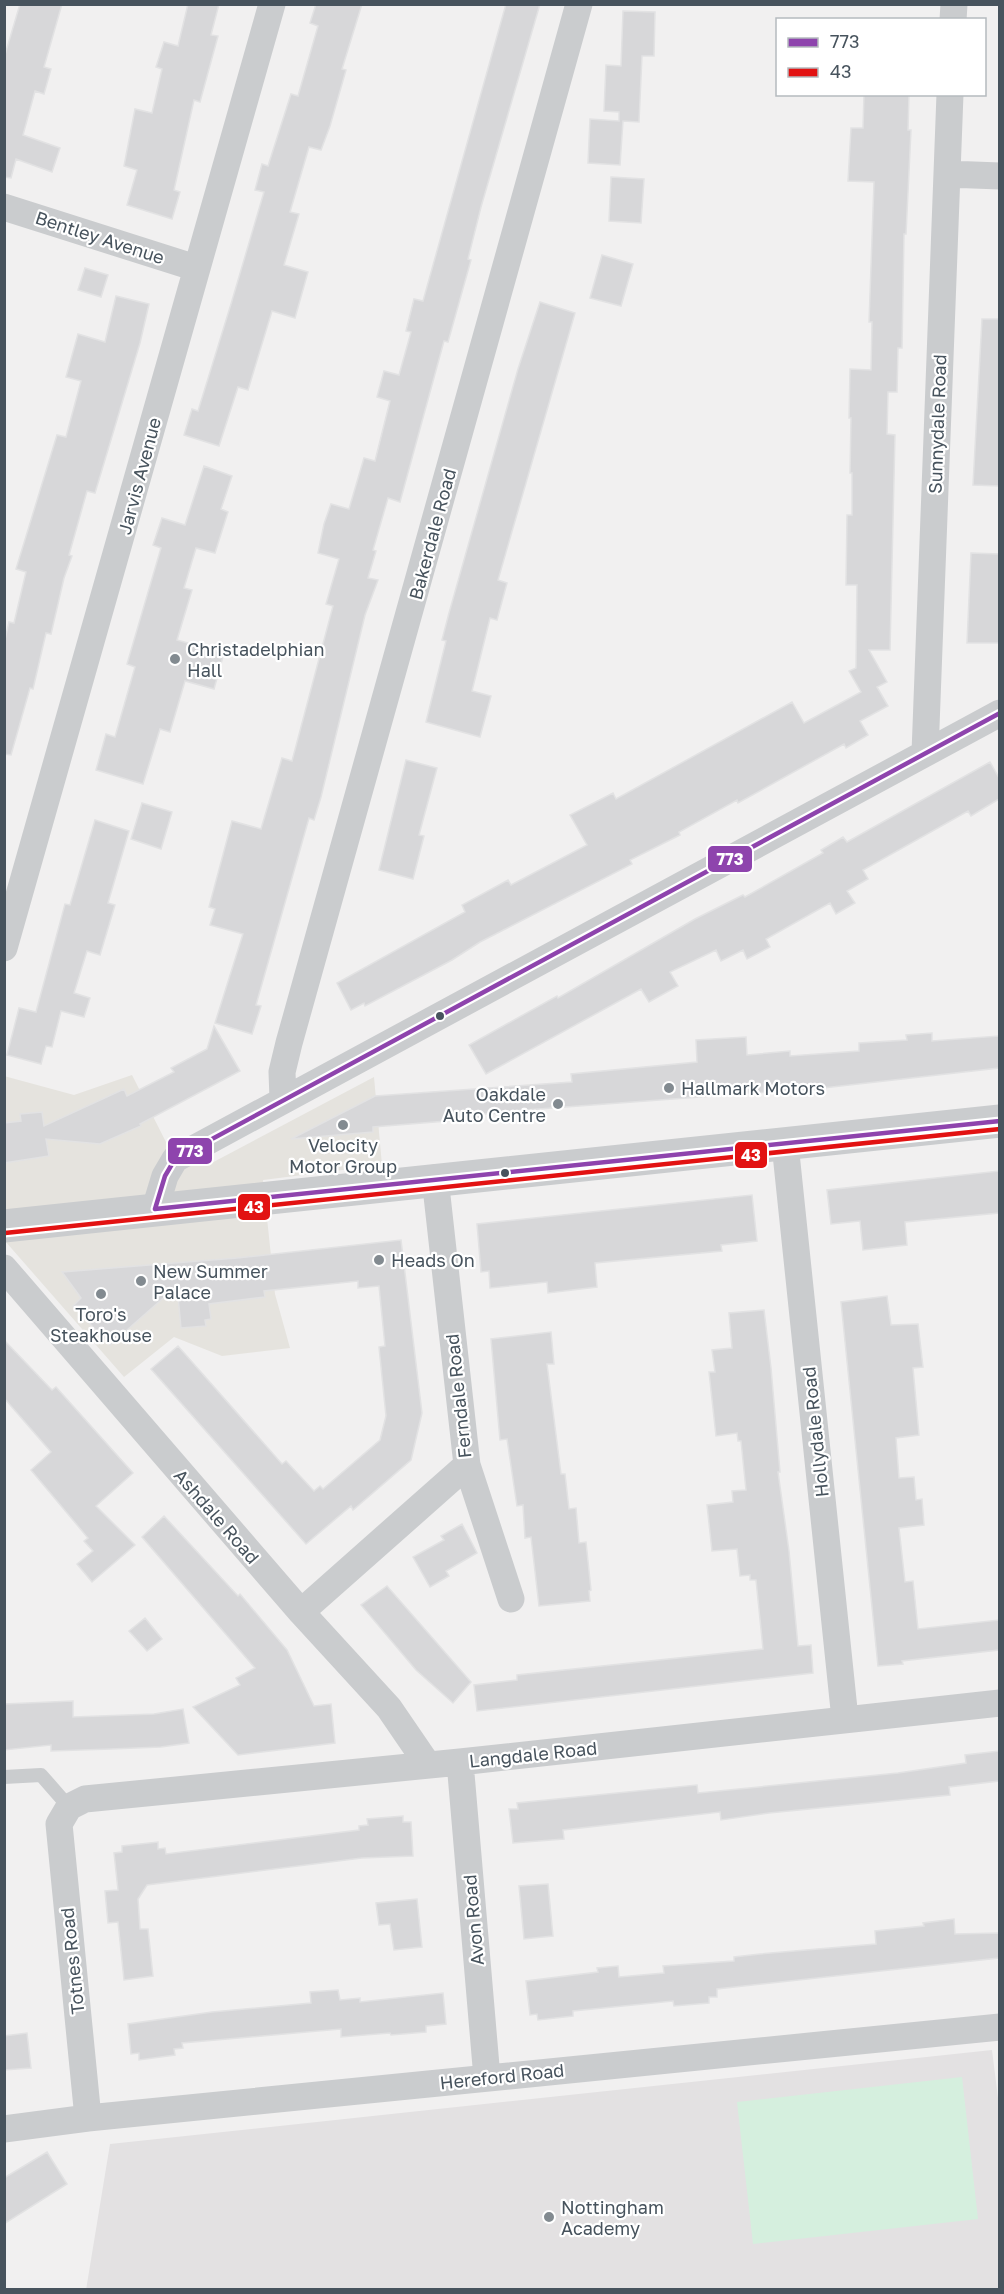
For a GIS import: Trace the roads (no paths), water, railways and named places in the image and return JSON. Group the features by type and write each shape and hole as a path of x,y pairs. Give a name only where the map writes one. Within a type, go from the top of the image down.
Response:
{"street":[{"name":"Jarvis Avenue","path":"4,948 76,704 196,268 272,4"},
{"name":"Bakerdale Road","path":"284,1099 282,1072 289,1042 579,4"},
{"name":"Sunnydale Road","path":"925,753 950,96"},
{"path":"947,174 999,176"},
{"name":"Bentley Avenue","path":"4,207 196,268"},
{"path":"155,1209 165,1176 175,1159 999,713"},
{"path":"4,1226 435,1178 999,1121"},
{"name":"Hollydale Road","path":"785,1144 845,1719"},
{"name":"Ferndale Road","path":"301,1612 467,1466 435,1178"},
{"name":"Ashdale Road","path":"4,1268 301,1612 390,1708 428,1765"},
{"path":"467,1466 511,1599"},
{"name":"Langdale Road","path":"69,1807 85,1799 460,1762 999,1703"},
{"name":"Avon Road","path":"460,1762 487,2078"},
{"name":"Totnes Road","path":"69,1807 59,1824 88,2118"},
{"name":"Hereford Road","path":"4,2129 88,2118 999,2027"}],"lane":[{"path":"4,1777 41,1775 69,1807"}],"place":[{"name":"Christadelphian Hall","path":"175,659"},
{"name":"Hallmark Motors","path":"669,1088"},
{"name":"Oakdale Auto Centre","path":"558,1104"},
{"name":"Velocity Motor Group","path":"343,1125"},
{"name":"Heads On","path":"379,1260"},
{"name":"New Summer Palace","path":"141,1281"},
{"name":"Toro's Steakhouse","path":"101,1294"},
{"name":"Nottingham Academy","path":"549,2217"}]}
